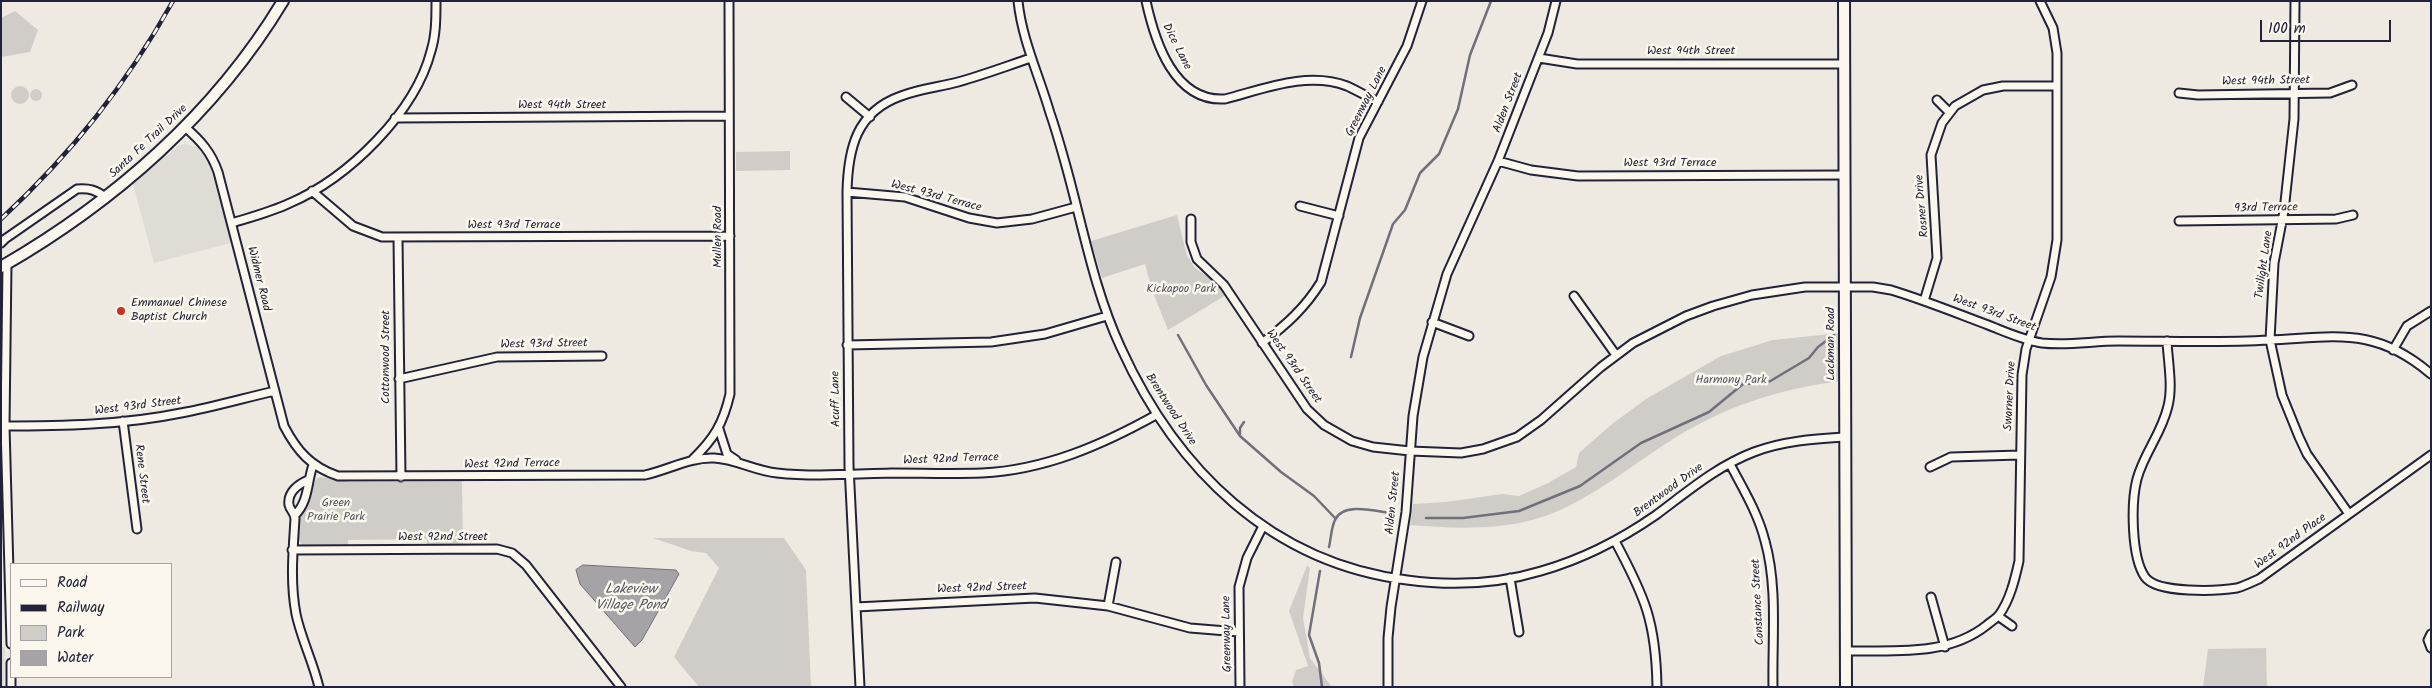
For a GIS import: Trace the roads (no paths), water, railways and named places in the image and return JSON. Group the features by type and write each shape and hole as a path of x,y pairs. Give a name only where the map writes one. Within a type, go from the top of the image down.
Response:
{"main road":[{"name":"Santa Fe Trail Drive","path":"4,266 106,198 134,176 184,127 234,73 283,1"},
{"name":"Lackman Road","path":"1844,1 1843,175 1846,687"}],"street":[{"path":"232,223 291,203 312,191 344,170 395,118 415,92 424,73 432,50 436,26 436,1"},
{"name":"Mullen Road","path":"692,460 712,442 730,394 729,1"},
{"name":"Brentwood Drive","path":"1018,1 1020,20 1050,113 1108,316 1132,373 1156,415 1206,479 1237,508 1263,526 1313,555 1340,566 1396,579 1457,584 1510,578 1566,564 1615,541 1657,514 1710,475 1752,453 1794,441 1844,437"},
{"name":"Dice Lane","path":"1146,1 1157,39 1168,63 1178,78 1199,96 1215,100 1225,99 1290,82 1312,80 1347,86 1378,102"},
{"name":"Greenway Lane","path":"1262,343 1291,320 1312,297 1326,268 1359,138 1407,46 1422,1"},
{"name":"Alden Street","path":"1388,687 1388,638 1406,512 1417,388 1432,322 1455,254 1498,161 1538,58 1556,1"},
{"name":"Swarner Drive","path":"1846,650 1927,650 1945,647 1975,634 1998,616 2013,587 2020,561 2021,384 2030,340 2051,277 2057,240 2056,39 2050,18 2040,1"},
{"name":"Twilight Lane","path":"2295,1 2294,119 2282,220 2273,272 2270,340 2282,395 2299,437 2307,454 2349,514"},
{"name":"Acuff Lane","path":"860,687 850,474 847,192 849,154 858,131 870,117 889,101 902,95 958,82 1031,58"},
{"name":"West 94th Street","path":"1538,58 1577,64 1843,64"},
{"name":"Rosner Drive","path":"1924,301 1936,268 1938,252 1931,155 1936,135 1949,112 1974,94 1992,88 2056,86"},
{"name":"West 94th Street","path":"2179,93 2198,95 2330,93 2352,86"},
{"path":"846,98 870,117"},
{"path":"1938,100 1949,112"},
{"name":"West 94th Street","path":"395,118 730,116"},
{"name":"Widmer Road","path":"184,127 204,144 212,156 232,223 284,426 294,446"},
{"name":"West 93rd Terrace","path":"1498,161 1530,170 1578,176 1843,175"},
{"path":"1,244 5,238 77,189 88,188 99,192 106,198"},
{"name":"West 93rd Terrace","path":"312,191 353,226 382,237 730,236"},
{"name":"West 93rd Terrace","path":"847,192 905,198 969,218 997,223 1024,220 1076,207"},
{"path":"1300,206 1339,216"},
{"name":"93rd Terrace","path":"2179,221 2336,219 2353,216"},
{"name":"West 93rd Street","path":"1190,219 1191,242 1197,259 1224,285 1293,391 1307,409 1324,425 1352,441 1373,447 1461,453 1483,449 1509,440 1541,420 1586,379 1616,355 1656,330 1713,306 1778,290 1805,287 1880,288 1924,301 2030,340 2057,344 2270,340 2306,336 2354,336 2393,350 2415,361 2431,374"},
{"name":"Cottonwood Street","path":"398,238 401,477"},
{"path":"4,266 3,426 10,608"},
{"path":"1574,296 1616,355"},
{"path":"2393,350 2407,326 2431,310"},
{"path":"848,345 991,342 1045,334 1108,316"},
{"path":"1432,322 1469,336"},
{"name":"West 92nd Place","path":"2167,341 2169,403 2165,420 2142,463 2134,495 2135,549 2138,562 2146,578 2158,585 2173,589 2239,587 2259,579 2431,455"},
{"name":"West 93rd Street","path":"399,379 497,357 602,356"},
{"name":"West 93rd Street","path":"3,426 123,421 182,413 275,391"},
{"name":"West 92nd Terrace","path":"294,446 314,465 338,476 645,475 661,472 692,460 714,458 738,462 777,473 982,473 1032,466 1094,447 1156,415"},
{"name":"Rene Street","path":"123,421 137,529"},
{"path":"718,429 727,454 738,462"},
{"path":"1930,467 1951,457 2020,455"},
{"name":"Constance Street","path":"1730,464 1757,516 1765,540 1770,565 1773,687"},
{"path":"295,515 301,509 310,486 308,480 314,465"},
{"path":"308,480 297,485 289,499 289,506 295,515 292,550 292,587 296,615 319,687"},
{"name":"Greenway Lane","path":"1240,687 1238,601 1241,577 1247,558 1263,526"},
{"path":"1615,541 1648,608 1656,646 1656,687"},
{"name":"West 92nd Street","path":"292,550 497,549 512,553 526,565 622,687"},
{"path":"1108,606 1116,562"},
{"path":"1510,578 1519,632"},
{"path":"1931,597 1945,647"},
{"name":"West 92nd Street","path":"856,607 1006,598 1065,600 1108,606 1190,628 1239,632"},
{"path":"1998,616 2012,626"},
{"path":"2431,634 2428,640 2431,648"}],"water":[{"name":"Lakeview Village Pond","path":"583,565 676,570 679,574 642,640 635,647 580,584 576,570"}],"waterway":[{"path":"1351,357 1360,318 1393,224 1405,210 1420,173 1439,154 1458,109 1470,55 1491,1"},
{"path":"1178,335 1206,385 1240,436 1281,472 1314,496 1335,518"},
{"path":"1426,518 1463,518 1519,511 1580,486 1641,443 1709,412 1743,384 1767,383 1809,358 1818,347 1834,335"},
{"path":"1240,434 1240,428 1244,422"},
{"path":"1329,547 1335,520 1339,514 1352,509 1390,513"},
{"path":"1320,571 1309,635 1319,663 1322,687"}],"railway":[{"path":"1,219 51,169 96,117 136,61 173,1"}],"place":[{"name":"Emmanuel Chinese Baptist Church","path":"121,311"}],"park label":[{"name":"Kickapoo Park","path":"1181,290"},
{"name":"Harmony Park","path":"1731,381"},
{"name":"Green Prairie Park","path":"336,511"}]}
